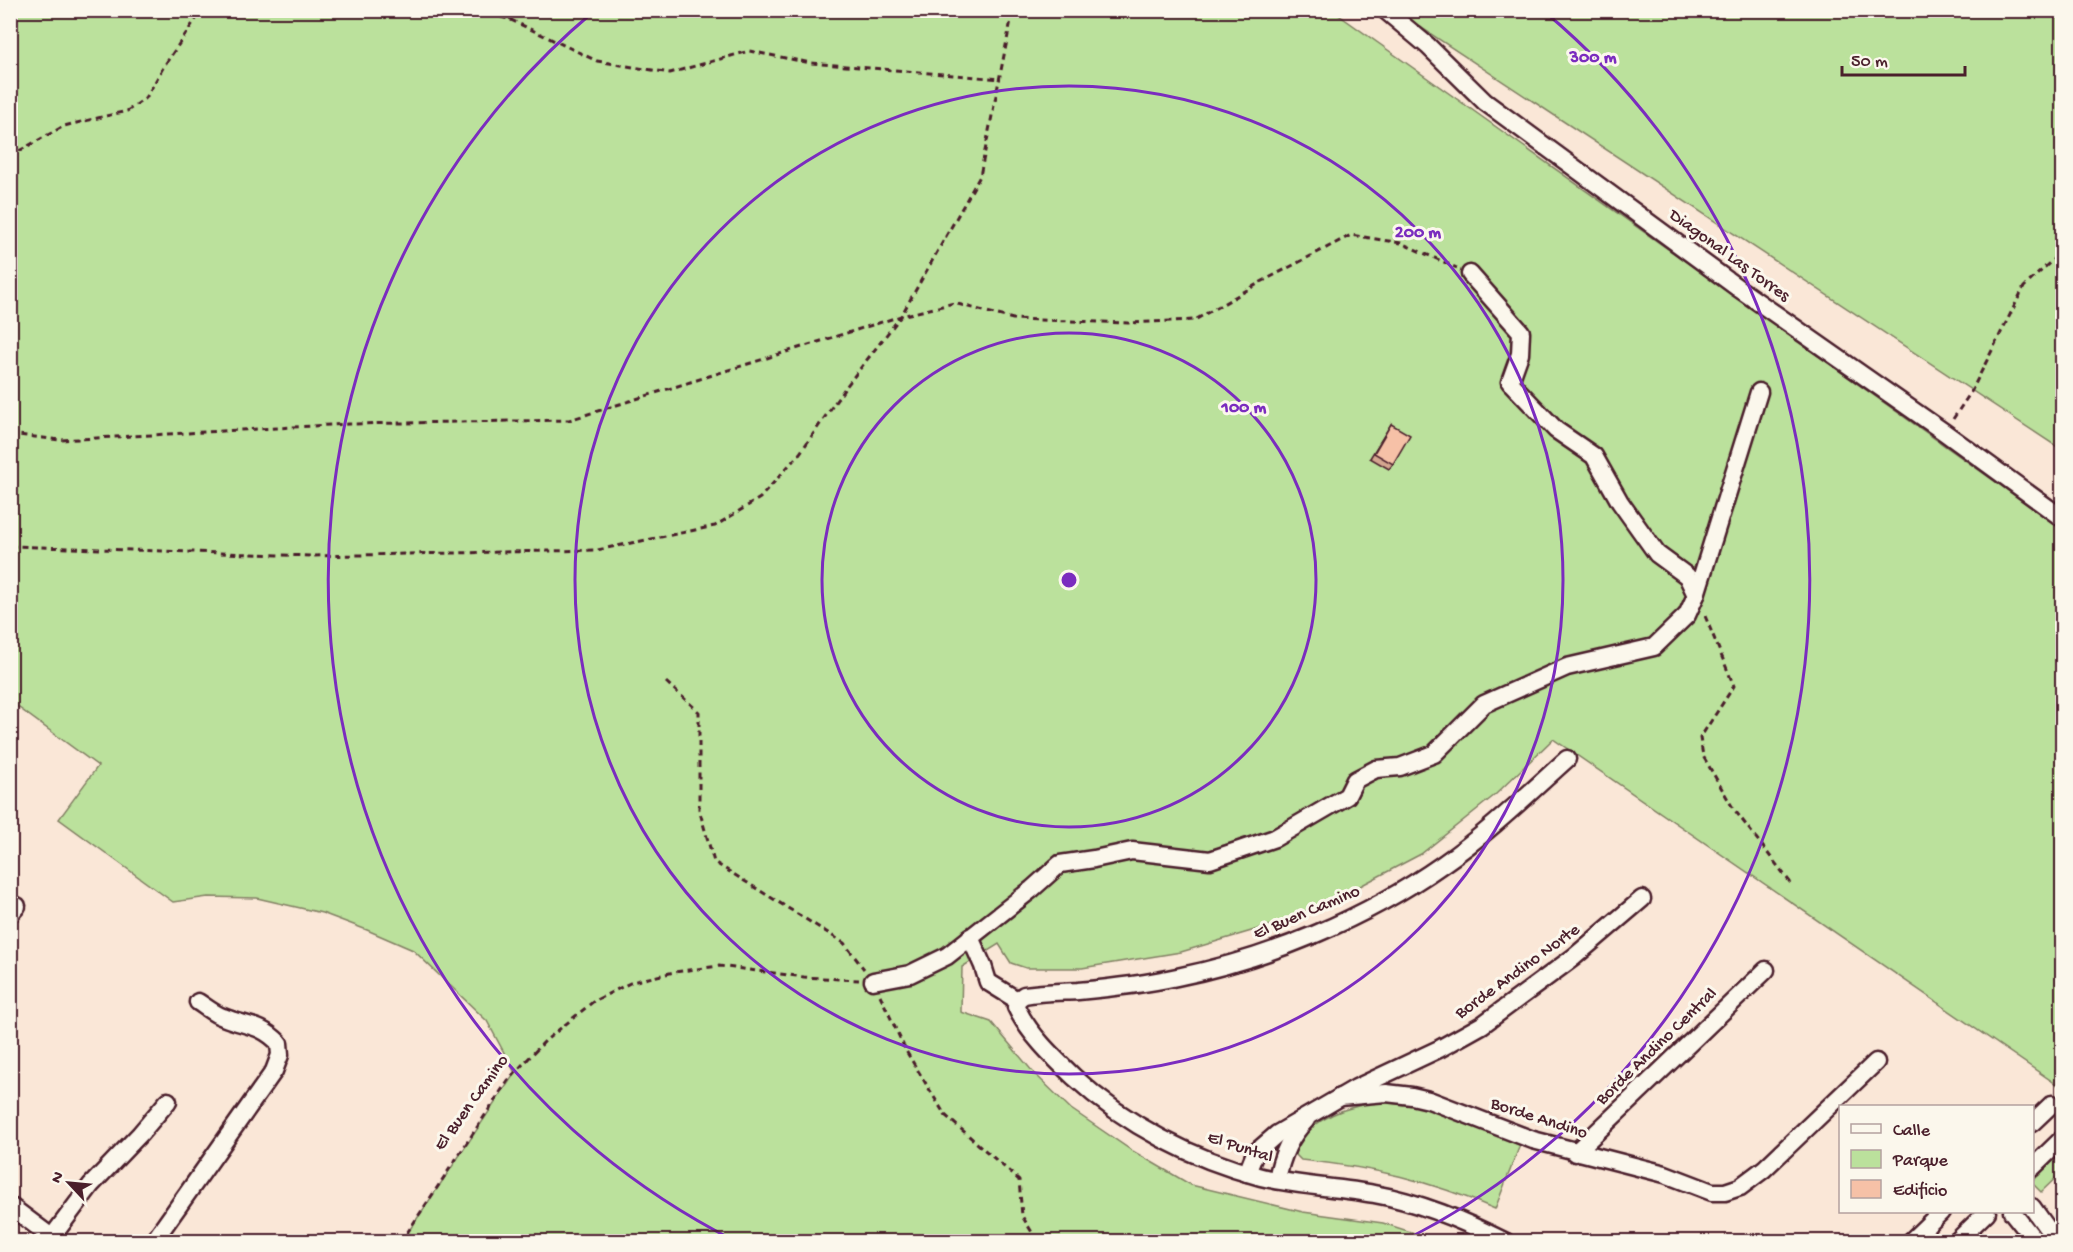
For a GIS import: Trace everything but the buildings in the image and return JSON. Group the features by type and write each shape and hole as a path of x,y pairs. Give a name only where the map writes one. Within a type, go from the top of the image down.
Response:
{"street":[{"name":"Diagonal Las Torres","path":"1385,10 1428,46 1485,102 1737,288 1944,432 2062,518"},
{"path":"1470,274 1521,332 1520,354 1510,382 1556,430 1594,456 1620,502 1657,554 1687,576 1696,595"},
{"path":"873,981 910,974 947,956 1060,864 1094,860 1132,851 1210,860 1275,838 1347,796 1355,780 1376,769 1400,767 1434,754 1484,704 1567,667 1654,647 1687,615 1696,595 1759,392"},
{"name":"El Buen Camino","path":"1017,1000 1024,995 1097,989 1177,977 1244,959 1323,930 1393,895 1442,865 1525,798 1567,759"},
{"name":"Borde Andino Norte","path":"1311,1115 1340,1097 1447,1045 1490,1020 1574,957 1642,900"},
{"path":"970,937 988,982 1017,1000"},
{"name":"Borde Andino Central","path":"1575,1153 1766,970"},
{"name":"El Puntal","path":"1017,1000 1016,1007 1019,1015 1038,1040 1066,1069 1109,1106 1144,1129 1180,1148 1247,1173 1277,1180 1355,1190 1407,1202 1460,1221 1506,1242"},
{"path":"153,1242 274,1071 280,1055 279,1043 269,1032 222,1017 198,1002"},
{"name":"Borde Andino","path":"1340,1097 1373,1094 1412,1096 1429,1100 1509,1132 1575,1153 1665,1174 1706,1190 1725,1192 1748,1182 1764,1169 1876,1062"},
{"path":"1409,1063 1404,1079 1412,1096"},
{"path":"10,1206 55,1239 91,1185 168,1101"},
{"path":"2034,1121 2052,1104"},
{"path":"1247,1173 1255,1153 1293,1123 1311,1115"},
{"path":"1277,1180 1289,1142 1311,1115"},
{"path":"2034,1166 2062,1139"},
{"path":"2034,1210 2057,1242"},
{"path":"1910,1242 1940,1213"},
{"path":"1956,1242 1986,1213"},
{"path":"2013,1213 2036,1242"}],"path":[{"path":"10,156 64,126 126,111 146,98 202,10"},
{"path":"470,10 510,19 597,62 670,73 749,51 811,63 1001,79"},
{"path":"510,19 524,10"},
{"path":"10,546 312,556 597,550 715,526 760,498 800,453 845,388 901,315 980,176 1013,10"},
{"path":"10,434 60,440 349,424 569,420 901,315 954,303 1013,319 1128,323 1195,320 1351,235 1401,243 1470,274"},
{"path":"1958,412 1971,392 2024,287 2062,251"},
{"path":"1696,595 1734,686 1700,738 1703,756 1733,808 1793,886"},
{"path":"666,682 699,712 699,809 714,862 844,943 873,981 906,1051 945,1115 1019,1180 1022,1216 1038,1242"},
{"name":"El Buen Camino","path":"401,1242 509,1079 545,1041 594,1001 632,982 674,972 719,966 804,977 873,981"}],"green space":[{"path":"11,11 1333,11 2062,529 2062,1088 1553,739 1495,795 1421,854 1343,895 1275,924 1181,952 1082,968 1026,968 1011,963 999,944 962,967 961,1012 991,1022 1033,1072 1071,1109 1131,1150 1191,1185 1303,1212 1383,1223 1439,1241 402,1241 515,1073 487,1021 413,950 367,930 322,913 257,898 208,897 173,902 59,819 98,766 11,702"},
{"path":"1396,11 2062,11 2062,450"},
{"path":"1381,1102 1424,1107 1520,1145 1495,1209 1447,1190 1400,1176 1301,1160 1295,1154 1297,1147 1294,1145 1322,1120 1356,1106"},
{"path":"2062,1152 2062,1172 2041,1192 2034,1185 2034,1180"}]}
